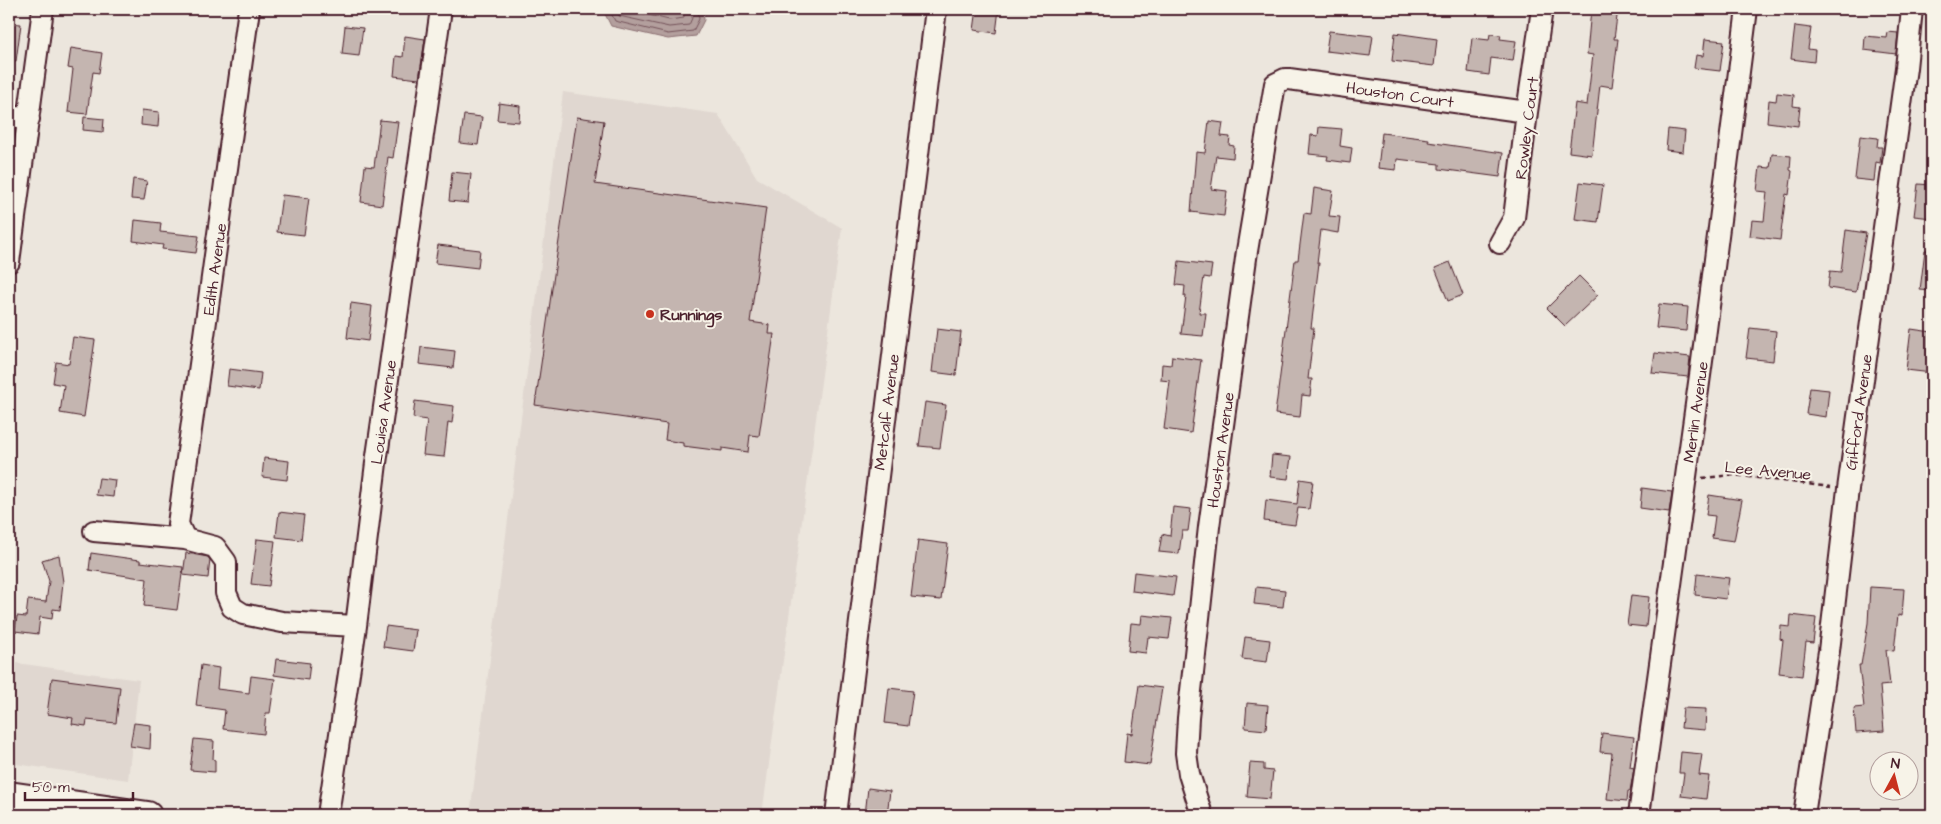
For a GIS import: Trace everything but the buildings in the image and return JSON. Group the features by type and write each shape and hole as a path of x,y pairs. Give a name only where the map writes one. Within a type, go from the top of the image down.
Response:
{"main road":[{"path":"9,795 140,815"}],"street":[{"path":"9,262 43,9"},
{"name":"Edith Avenue","path":"182,534 178,524 249,9"},
{"name":"Louisa Avenue","path":"328,815 441,9"},
{"name":"Metcalf Avenue","path":"836,815 936,9"},
{"name":"Rowley Court","path":"1500,244 1514,218 1526,112 1542,9"},
{"name":"Merlin Avenue","path":"1639,815 1686,480 1747,9"},
{"name":"Gifford Avenue","path":"1804,815 1829,651 1848,489 1912,9"},
{"name":"Houston Court","path":"1276,84 1289,79 1526,112"},
{"name":"Houston Avenue","path":"1202,815 1189,774 1186,753 1188,718 1209,527 1247,251 1276,84"},
{"path":"9,116 29,119"},
{"path":"94,531 182,534 215,547 226,562 226,594 232,607 243,614 282,622 356,626"}],"path":[{"name":"Lee Avenue","path":"1686,480 1734,475 1848,489"}],"shaded area":[{"path":"563,92 718,114 757,178 842,228 762,815 470,815"},
{"path":"9,662 139,680 128,780 9,763"}],"water":[{"path":"604,9 703,9 704,20 696,36 668,39 611,26"}],"place":[{"name":"Runnings","path":"650,314"}]}
